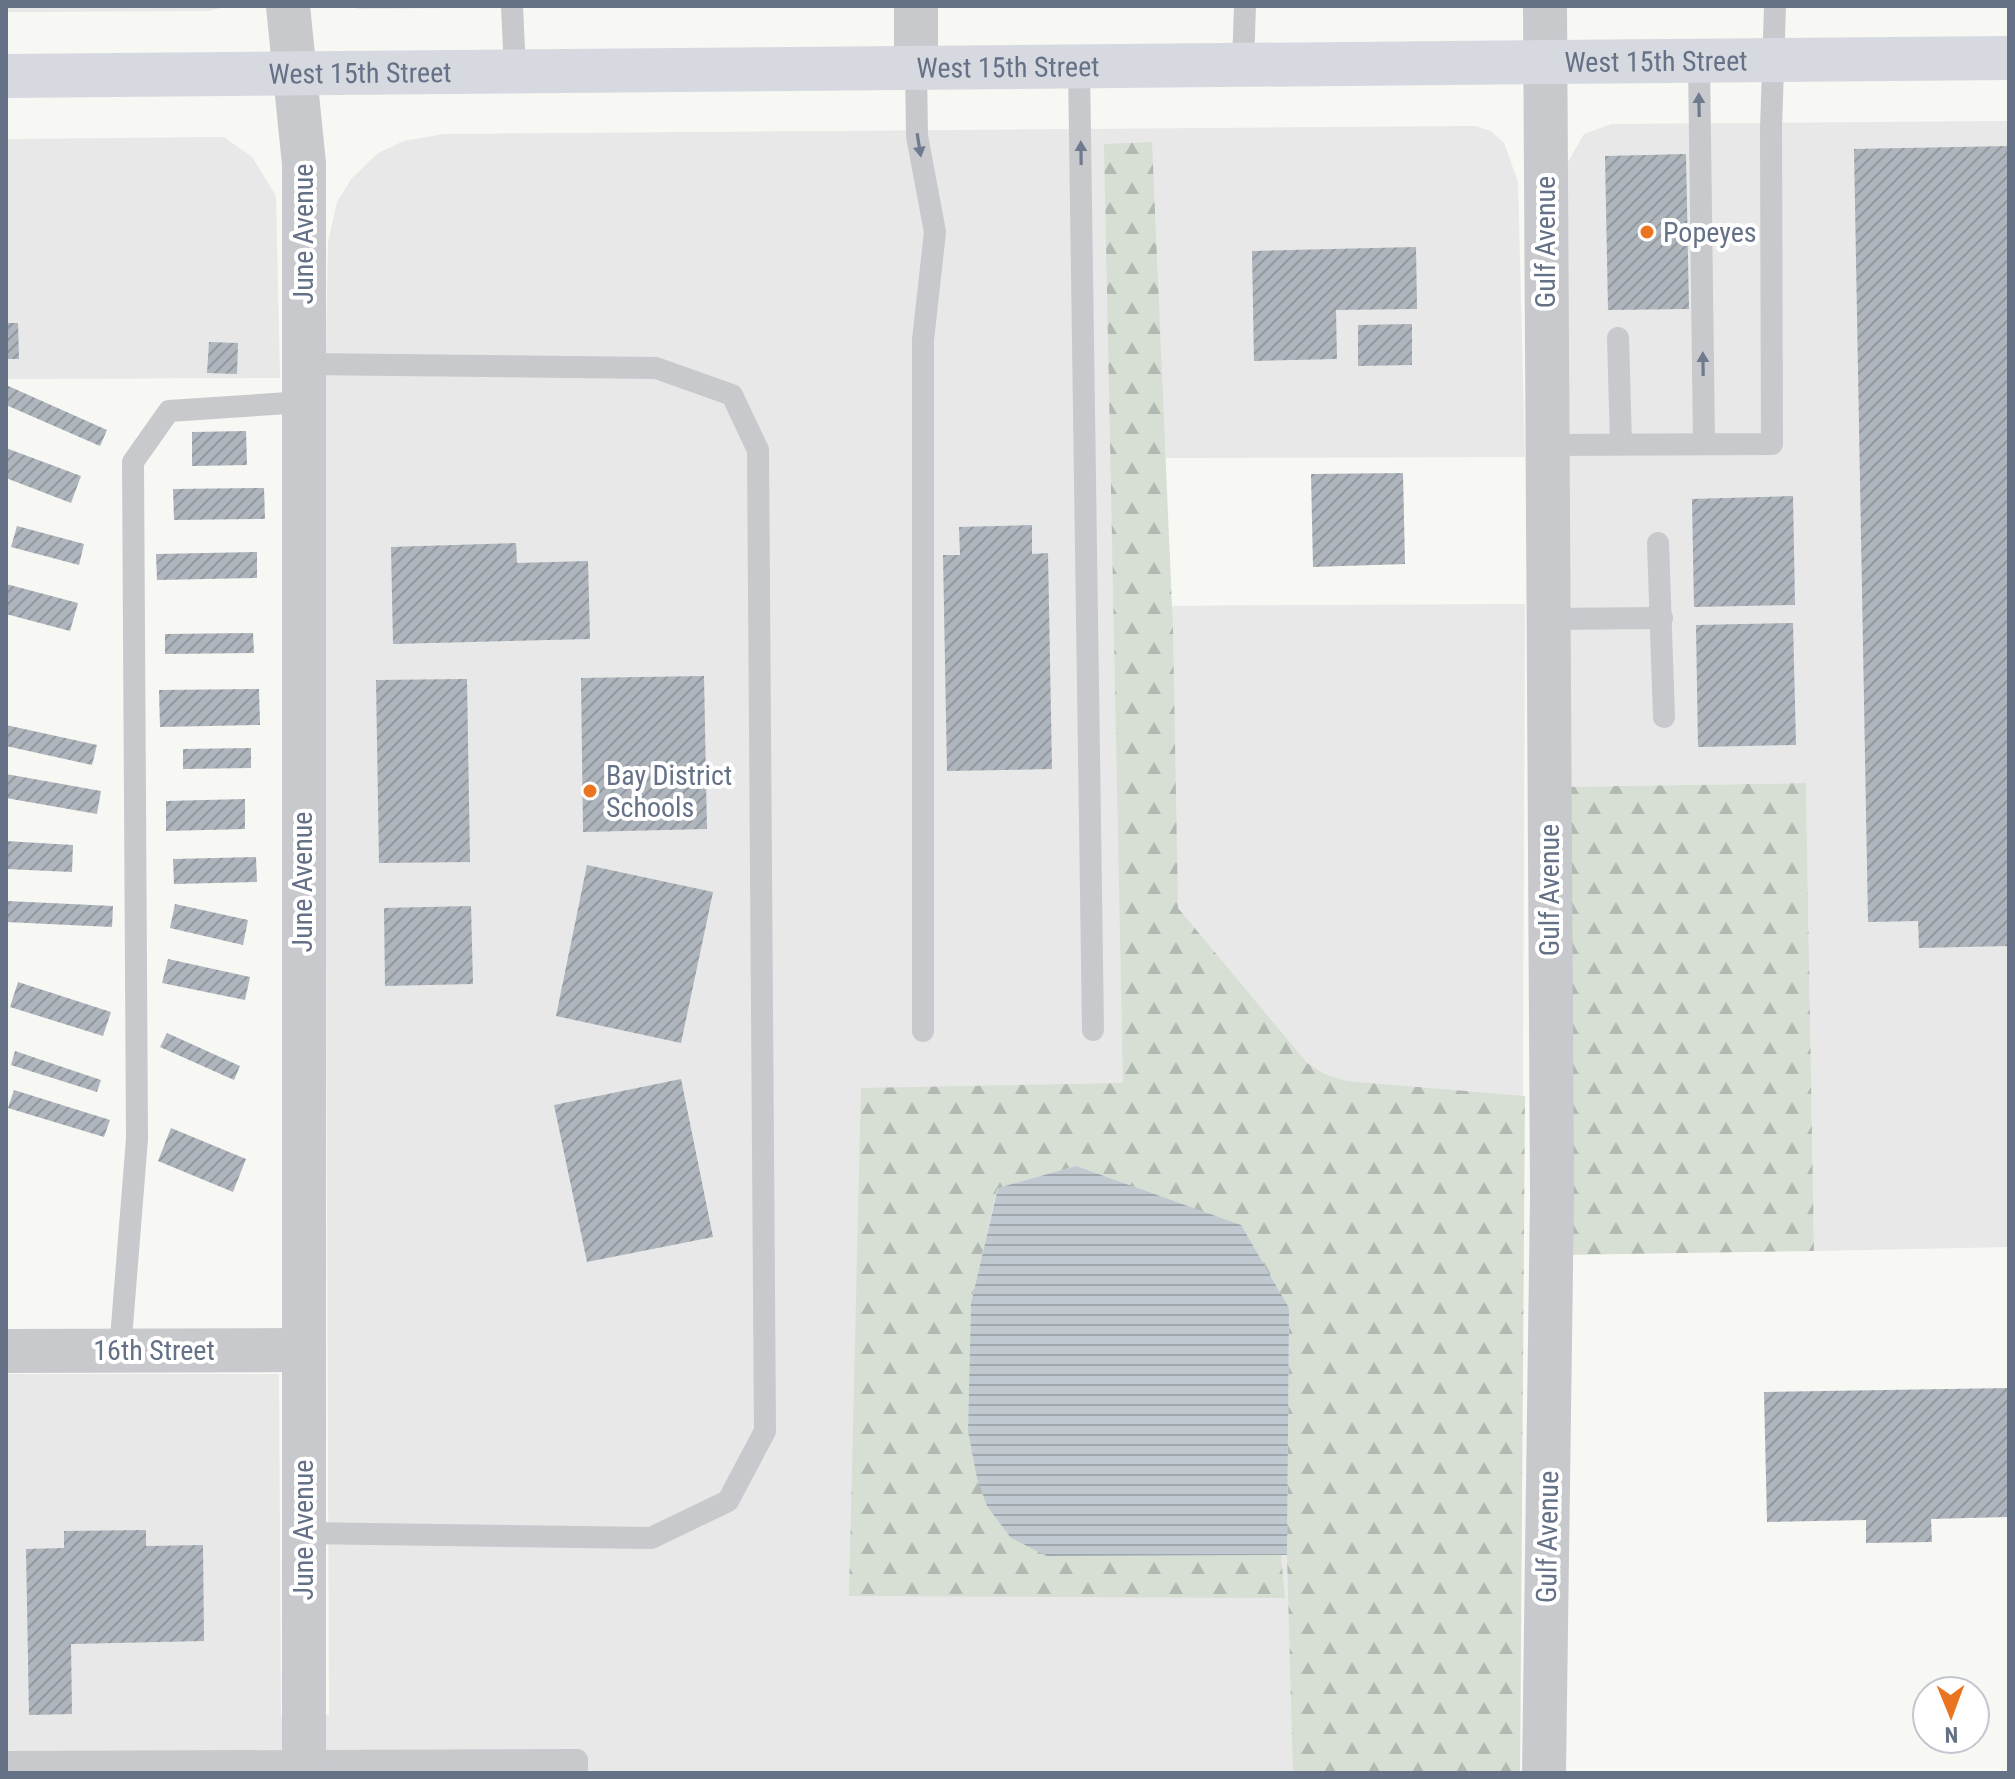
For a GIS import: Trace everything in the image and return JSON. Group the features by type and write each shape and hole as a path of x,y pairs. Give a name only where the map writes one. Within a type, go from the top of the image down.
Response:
{"highway":[{"name":"West 15th Street","path":"6,76 2009,58"}],"street":[{"name":"June Avenue","path":"288,6 304,164 304,1766"},
{"path":"916,6 916,67"},
{"name":"Gulf Avenue","path":"1544,1773 1552,1196 1545,6"},
{"name":"16th Street","path":"6,1351 302,1350"}],"lane":[{"path":"512,6 515,71"},
{"path":"1243,64 1245,6"},
{"path":"1546,445 1772,444 1771,60 1775,6"},
{"path":"1699,61 1704,442"},
{"path":"1079,66 1093,1030"},
{"path":"916,67 917,136 935,232 923,340 923,1031"},
{"path":"1618,338 1621,444"},
{"path":"120,1351 137,1139 133,462 169,411 303,383 656,368 732,395 758,450 765,1431 728,1501 651,1538 303,1533"},
{"path":"1658,543 1664,717"},
{"path":"1548,619 1662,618"},
{"path":"6,1762 89,1767 471,1767 577,1760 577,1773"}],"shaded area":[{"path":"6,6 230,6 207,11 6,12"},
{"path":"346,6 669,6 360,9"},
{"path":"2009,121 2009,1247 1814,1251 1806,783 1560,787 1568,162 1584,134 1612,124"},
{"name":"Bay District Schools","path":"1475,126 1491,131 1504,143 1518,182 1525,457 1143,458 1145,606 1525,604 1520,1773 6,1773 6,1374 279,1374 281,1716 329,1715 324,449 328,242 337,202 352,178 378,153 404,141 444,134"},
{"path":"224,137 252,157 276,196 280,378 6,379 6,139"},
{"path":"1076,1166 1241,1225 1289,1308 1287,1555 1047,1556 1011,1538 987,1506 977,1478 968,1431 971,1303 998,1188"}],"green space":[{"path":"1152,142 1173,630 1178,908 1307,1063 1324,1074 1346,1081 1525,1096 1520,1773 1293,1773 1287,1555 1289,1308 1076,1166 997,1189 971,1303 968,1431 1047,1556 1281,1555 1285,1598 849,1596 861,1088 1123,1083 1104,144"},
{"path":"1806,783 1814,1251 1560,1255 1560,787"}],"building":[{"path":"2009,146 2009,946 1919,948 1918,921 1868,922 1854,149"},
{"name":"Popeyes","path":"1686,154 1689,309 1608,310 1605,156"},
{"path":"1416,247 1417,309 1336,310 1337,359 1254,361 1252,251"},
{"path":"6,323 18,323 19,359 6,359"},
{"path":"1412,324 1412,365 1358,366 1358,325"},
{"path":"209,342 238,343 237,374 207,373"},
{"path":"6,385 107,430 100,446 6,405"},
{"path":"246,431 247,465 192,466 192,432"},
{"path":"6,448 81,476 71,503 6,478"},
{"path":"1403,473 1405,564 1313,567 1311,474"},
{"path":"264,488 265,519 174,520 173,489"},
{"path":"1793,496 1795,605 1694,607 1692,499"},
{"path":"1032,525 1032,554 1048,553 1052,769 947,771 943,555 960,555 959,527"},
{"path":"17,526 84,544 79,565 11,547"},
{"path":"516,543 517,563 588,561 590,639 393,644 391,547"},
{"path":"257,552 257,578 157,580 156,554"},
{"path":"6,584 78,603 70,631 6,614"},
{"path":"1793,623 1796,745 1698,747 1696,625"},
{"path":"253,633 254,653 165,654 165,634"},
{"path":"704,676 707,829 583,832 581,678"},
{"path":"467,679 470,862 379,863 376,680"},
{"path":"259,689 260,725 160,727 159,690"},
{"path":"6,725 97,745 92,765 6,746"},
{"path":"251,748 251,768 183,769 183,749"},
{"path":"6,774 101,791 97,814 6,798"},
{"path":"245,799 245,829 166,831 166,801"},
{"path":"6,841 73,845 72,872 6,869"},
{"path":"256,857 257,882 174,884 173,859"},
{"path":"587,865 713,892 681,1043 556,1016"},
{"path":"7,901 113,906 112,927 6,922"},
{"path":"175,904 248,920 243,945 170,928"},
{"path":"471,906 473,984 385,986 384,908"},
{"path":"168,959 250,977 245,1000 162,983"},
{"path":"18,982 111,1012 103,1036 10,1007"},
{"path":"167,1033 240,1066 234,1080 160,1047"},
{"path":"15,1051 101,1080 97,1092 11,1065"},
{"path":"681,1079 713,1237 587,1262 554,1105"},
{"path":"14,1090 110,1120 104,1137 8,1108"},
{"path":"171,1128 246,1159 233,1192 158,1161"},
{"path":"2009,1388 2009,1517 1931,1519 1932,1542 1866,1543 1866,1520 1767,1522 1764,1392"},
{"path":"146,1530 146,1546 203,1545 204,1641 71,1644 72,1714 29,1715 26,1549 64,1548 64,1531"}],"place":[{"name":"Popeyes","path":"1647,232"},
{"name":"Bay District Schools","path":"590,791"}]}
